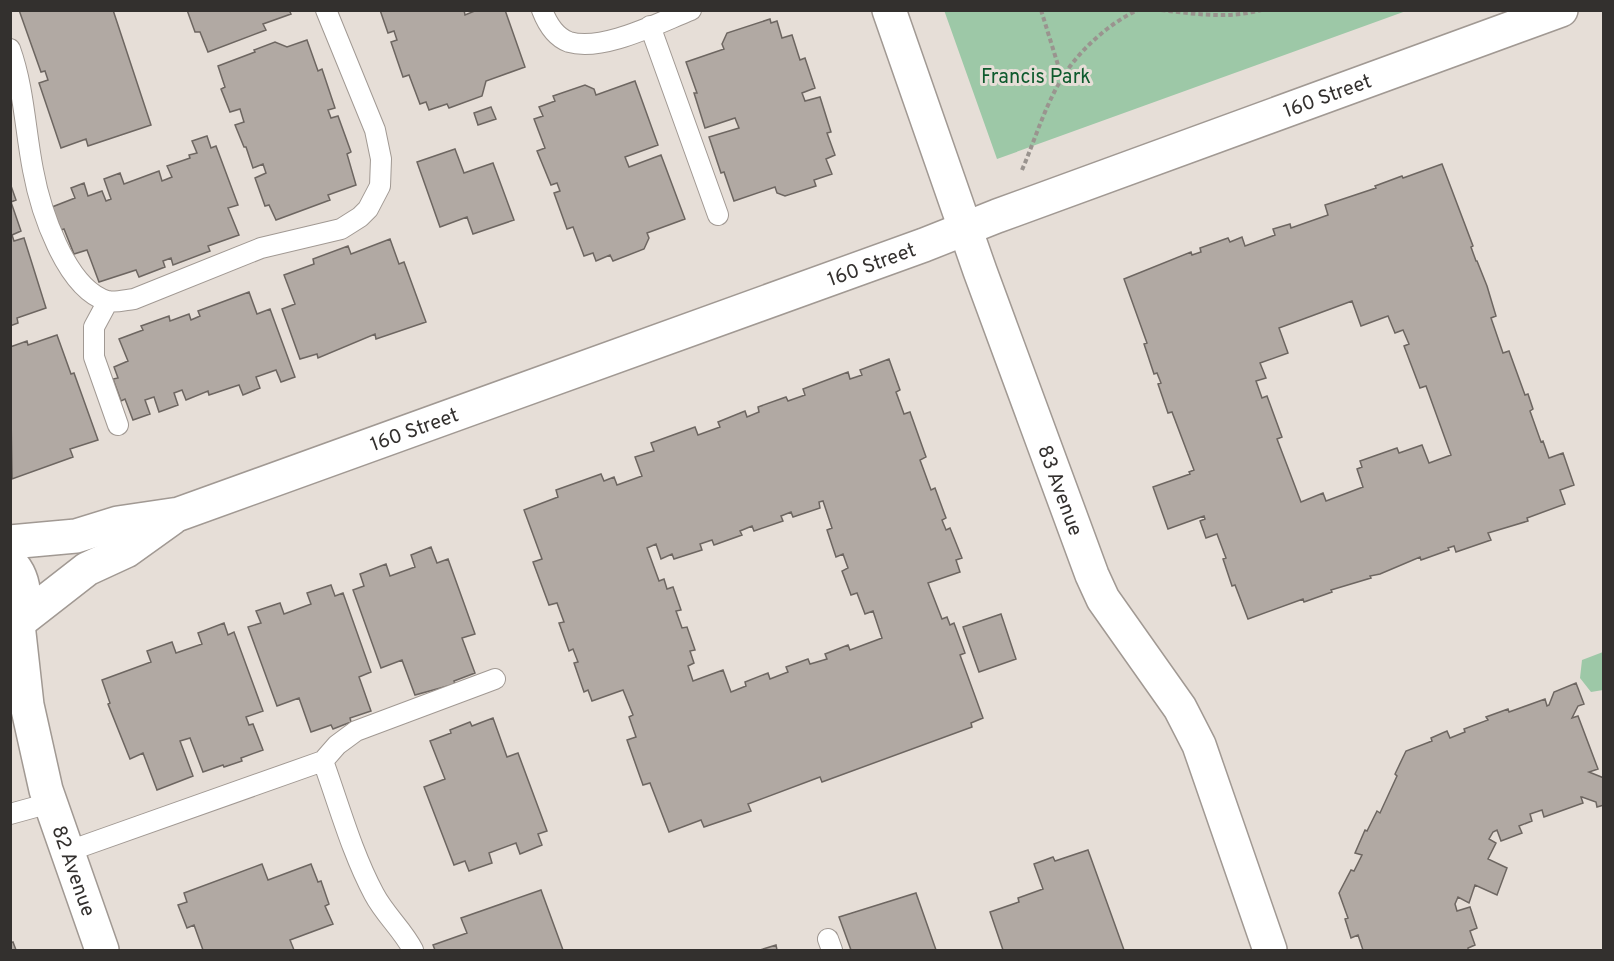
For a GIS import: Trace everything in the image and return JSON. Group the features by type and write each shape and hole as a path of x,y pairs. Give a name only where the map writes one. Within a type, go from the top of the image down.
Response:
{"street":[{"name":"83 Avenue","path":"889,10 1047,457 1092,575 1103,599 1179,708 1199,745 1270,951"},
{"name":"160 Street","path":"10,542 76,536 118,523 179,514 966,229 1561,10"},
{"name":"160 Street","path":"16,627 87,569 126,551 179,514"},
{"name":"82 Avenue","path":"10,562 15,567 23,585 24,604 16,627 27,705 48,796 102,951"},
{"name":"82 Avenue","path":"10,740 48,796"}],"lane":[{"path":"10,49 19,72 33,170 41,201 52,233 66,262 81,284 108,301 134,299 261,248 341,229 360,218 368,209 380,186 381,159 375,130 326,10"},
{"path":"542,10 555,34 567,41 587,45 619,38 691,10"},
{"path":"650,26 718,215"},
{"path":"108,301 94,327 94,357 118,425"},
{"path":"66,852 323,761 337,745 356,731 495,680"},
{"path":"323,761 365,876 376,897 402,931 413,951"},
{"path":"10,814 48,796"}],"path":[{"path":"1041,10 1058,65 1060,75 1058,85"},
{"path":"1021,173 1058,85 1069,68 1082,52 1126,16 1138,10"},
{"path":"1161,10 1217,16 1248,14 1261,10"}],"green space":[{"name":"Francis Park","path":"944,10 1406,10 1406,11 997,159"},
{"path":"1603,652 1603,690 1591,692 1580,678 1582,660"}],"building":[{"path":"19,10 113,10 151,125 88,146 86,139 61,148 39,83 48,80 45,71 41,72"},
{"path":"187,10 289,10 291,14 263,24 266,30 208,52 200,32 195,32"},
{"path":"380,10 464,10 465,15 477,10 505,10 525,67 486,81 482,96 449,108 447,104 429,110 426,102 420,104 409,75 403,77 391,42 397,40 394,31 388,33"},
{"path":"770,19 771,23 777,21 782,38 792,35 800,60 805,58 815,88 802,93 805,101 820,97 831,132 827,133 835,155 826,159 832,174 814,180 816,186 785,196 777,193 775,187 734,201 724,172 721,173 709,137 739,128 735,118 705,128 694,93 697,93 686,62 724,49 722,44 727,33"},
{"path":"307,40 318,71 322,69 335,108 328,110 331,118 338,116 351,152 347,154 356,185 328,195 330,200 276,220 269,205 265,206 255,178 266,173 263,164 253,168 235,125 244,122 240,109 230,112 221,89 225,87 218,66 275,42 287,47"},
{"path":"635,81 658,145 625,157 629,167 661,155 685,219 647,233 649,238 644,249 613,261 610,255 596,261 593,253 584,256 573,227 567,229 554,193 560,191 557,183 551,185 537,151 545,148 534,119 543,116 539,107 555,101 553,96 585,85 594,89 596,95"},
{"path":"491,107 496,119 478,125 474,113"},
{"path":"207,136 211,148 216,146 238,205 228,208 239,235 208,246 210,251 173,265 171,258 163,261 165,267 139,277 136,270 99,282 87,250 74,254 52,207 75,198 71,188 84,183 88,196 102,191 106,201 111,199 104,179 120,173 124,184 159,171 162,181 172,177 167,166 190,158 189,155 197,153 192,141"},
{"path":"455,149 464,173 493,163 514,220 473,234 467,217 440,227 417,162"},
{"path":"1442,164 1487,286 1496,316 1491,318 1503,353 1509,351 1525,395 1528,394 1533,409 1530,411 1549,458 1563,453 1574,485 1560,490 1565,504 1527,518 1528,521 1488,533 1491,540 1456,552 1454,546 1421,560 1420,557 1370,576 1371,578 1248,619 1235,585 1232,586 1223,559 1226,558 1217,534 1206,538 1200,521 1205,519 1204,516 1168,529 1153,487 1190,474 1189,472 1194,470 1172,412 1168,413 1158,384 1161,383 1157,373 1154,374 1144,344 1147,343 1124,279 1191,252 1192,255 1201,252 1200,248 1228,238 1230,242 1242,237 1245,246 1275,235 1273,229 1290,224 1291,228 1328,215 1325,205 1376,188 1375,186 1402,176 1403,178","holes":["1352,301 1361,326 1388,316 1395,333 1403,330 1409,344 1404,346 1420,388 1426,386 1451,455 1429,463 1422,445 1399,453 1397,448 1360,461 1362,467 1357,469 1363,487 1326,501 1323,493 1301,502 1277,439 1282,437 1267,396 1262,398 1256,381 1266,378 1260,363 1288,353 1279,328"]},
{"path":"10,183 16,200 11,202 21,231 12,235 14,241 24,238 46,308 17,318 18,323 10,326"},
{"path":"390,239 399,264 404,262 426,322 376,339 375,334 318,358 317,354 300,359 282,309 295,304 284,275 314,264 313,259 348,246 351,254"},
{"path":"249,292 257,314 270,309 295,377 281,382 276,370 256,377 260,388 243,395 239,385 209,395 208,391 186,400 182,390 174,393 178,405 159,412 154,397 145,400 150,414 133,420 125,399 121,401 113,379 118,378 114,367 128,361 119,339 143,330 141,326 169,316 170,321 189,314 191,320 200,316 198,311"},
{"path":"57,335 71,374 74,373 98,440 70,449 73,457 12,479 10,347 27,341 28,345"},
{"path":"889,359 900,390 896,392 904,414 910,412 926,457 920,460 931,490 935,488 946,518 942,520 946,530 950,528 962,558 956,560 960,572 928,583 942,619 947,617 950,625 954,623 965,653 960,655 983,718 971,723 972,727 822,782 820,777 748,804 751,811 704,827 701,820 669,832 650,783 643,785 627,740 636,737 629,717 633,715 623,690 592,701 588,690 584,692 574,663 578,662 573,649 569,651 559,623 564,622 557,603 549,605 533,562 542,559 524,510 558,497 556,490 601,474 604,481 614,477 617,485 642,476 635,457 654,451 651,443 695,427 698,435 720,427 718,422 745,411 747,417 759,412 758,407 786,397 788,401 805,395 803,389 848,372 850,379 862,375 860,370","holes":["823,501 832,528 827,530 836,557 843,554 848,568 842,571 851,595 857,593 865,614 873,611 882,638 850,650 848,645 825,654 827,659 810,664 808,659 786,667 788,672 770,679 768,673 745,682 746,686 731,692 723,670 693,681 688,666 694,663 690,651 695,650 687,627 682,628 676,611 681,610 673,587 667,589 664,579 659,581 647,548 656,544 661,559 672,554 674,559 702,550 700,544 712,540 714,545 742,535 740,531 752,526 754,531 783,521 781,516 791,512 793,517 820,508 819,502"]},
{"path":"431,547 437,563 448,559 475,634 462,638 475,673 454,681 455,684 415,695 402,660 381,668 353,590 364,586 360,574 386,564 390,576 415,567 411,555"},
{"path":"331,585 335,596 343,593 371,672 359,677 371,711 350,718 351,722 333,729 331,725 311,732 299,698 277,706 248,627 261,623 256,611 280,603 284,614 311,604 307,593"},
{"path":"1001,614 1016,659 979,672 963,627"},
{"path":"224,623 228,635 234,632 263,711 246,717 249,725 253,724 263,750 241,758 242,761 203,772 190,738 180,741 193,776 157,790 143,753 130,759 108,704 110,703 102,680 151,662 147,651 172,642 176,653 202,644 198,633"},
{"path":"1576,683 1584,704 1578,706 1572,718 1578,716 1598,769 1589,772 1604,778 1604,805 1597,807 1596,802 1581,797 1583,803 1544,817 1542,810 1530,814 1532,821 1519,826 1522,833 1501,841 1497,830 1493,832 1489,839 1496,843 1488,859 1507,868 1497,895 1475,885 1469,903 1458,897 1455,904 1457,911 1470,907 1477,928 1470,931 1475,945 1468,950 1363,950 1358,935 1351,938 1345,919 1348,918 1339,893 1362,855 1355,853 1365,830 1367,831 1377,811 1380,813 1406,751 1432,741 1431,738 1447,731 1450,738 1465,732 1464,729 1488,720 1486,717 1508,709 1509,712 1545,699 1547,706 1554,692"},
{"path":"493,718 507,757 518,753 547,831 538,834 542,845 520,854 516,843 489,853 492,863 469,871 465,861 454,865 424,787 445,779 430,741 470,722 472,726"},
{"path":"1088,850 1124,950 1003,950 990,912 1019,902 1018,898 1043,889 1034,864 1053,857 1055,861"},
{"path":"262,864 268,880 311,864 318,882 321,881 329,904 325,906 333,924 290,940 294,950 203,950 194,925 187,928 178,905 187,902 184,893"},
{"path":"541,890 563,950 435,950 433,945 467,933 461,918"},
{"path":"916,893 936,950 851,950 839,917"},
{"path":"13,942 16,950 10,950 10,943"},
{"path":"776,945 777,950 760,950"}]}
